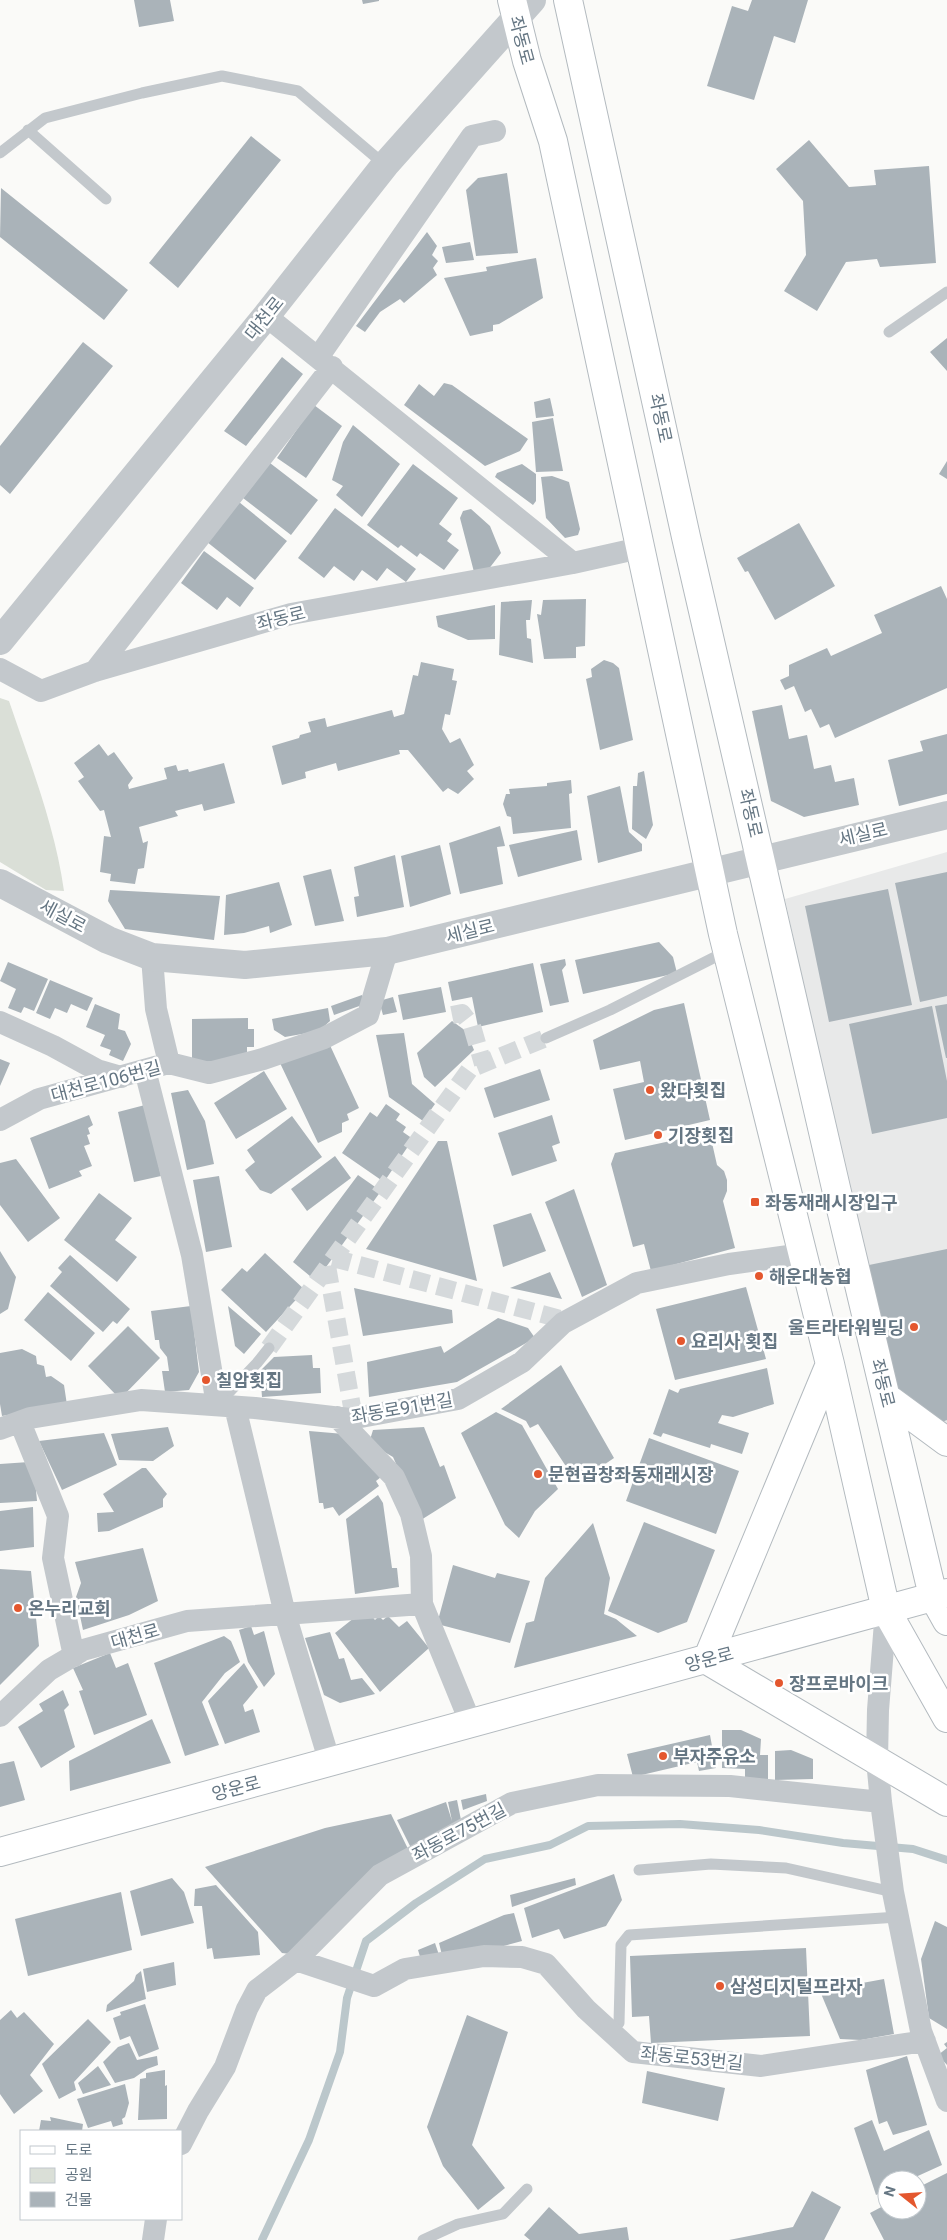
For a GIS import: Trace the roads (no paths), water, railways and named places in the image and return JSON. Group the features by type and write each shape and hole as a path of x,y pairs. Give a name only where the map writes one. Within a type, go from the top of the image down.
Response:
{"main road":[{"name":"좌동로","path":"568,0 686,537 836,1188 886,1397 947,1621"},
{"name":"좌동로","path":"520,6 527,62 553,141 727,951 830,1364 886,1610 947,1718"},
{"path":"830,1364 707,1660 947,1802"},
{"path":"886,1397 947,1442"},
{"name":"양운로","path":"0,1852 707,1660 940,1594"}],"street":[{"name":"대천로","path":"0,641 266,316 385,165 520,6"},
{"path":"95,671 326,362 472,136 495,132"},
{"path":"266,316 326,362 573,563"},
{"name":"좌동로","path":"0,668 41,691 95,671 291,614 573,563 640,548"},
{"name":"세실로","path":"0,883 108,940 152,957 244,965 387,951 947,815"},
{"path":"170,1064 209,1073 263,1059 333,1033 368,1015 387,951"},
{"name":"대천로106번길","path":"0,1120 39,1099 170,1064 156,1009 152,957"},
{"path":"0,1022 53,1046 97,1070 122,1077"},
{"path":"145,1070 192,1255 226,1406 289,1614 330,1763"},
{"name":"좌동로91번길","path":"74,1656 53,1558 58,1516 10,1425 30,1418 141,1400 226,1406 350,1419 458,1399 522,1362 564,1324 637,1283 729,1264 803,1254"},
{"path":"337,1418 394,1477 411,1514 421,1556 422,1604 471,1724"},
{"path":"289,1614 422,1604"},
{"path":"886,1610 878,1710 877,1760 881,1802 893,1892 925,2041 947,2101"},
{"name":"대천로","path":"0,1716 49,1670 83,1650 187,1621 289,1614"},
{"name":"좌동로75번길","path":"182,2142 198,2111 225,2067 247,2009 257,1990 296,1960 380,1874 512,1803 598,1785 730,1786 881,1802"},
{"name":"좌동로53번길","path":"296,1960 374,1986 405,1969 484,1956 522,1957 546,1964 586,2009 632,2052 761,2066 925,2041"},
{"path":"153,2240 156,2220"}],"lane":[{"path":"0,153 45,118 142,93 222,76 298,91 385,165"},
{"path":"28,130 106,199"},
{"path":"889,332 947,292"},
{"path":"546,1038 610,1010 727,951"},
{"path":"226,1406 269,1348"},
{"path":"639,1870 711,1864 786,1868 893,1892"},
{"path":"619,2024 621,1945 629,1935 898,1917"},
{"path":"423,2240 458,2224 503,2214 527,2189"}],"waterway":[{"path":"262,2240 309,2140 340,2052 347,1998 366,1941 416,1903 485,1859 550,1845 588,1826 680,1824 759,1830 843,1843 913,1849 947,1860"}],"tunnel":[{"path":"452,1015 462,1013 472,1026 483,1064"},
{"path":"269,1348 470,1069 546,1038"},
{"path":"333,1258 568,1321"},
{"path":"327,1266 354,1418"}],"place":[{"name":"왔다횟집","path":"650,1090"},
{"name":"기장횟집","path":"658,1135"},
{"name":"좌동재래시장입구","path":"755,1202"},
{"name":"해운대농협","path":"759,1276"},
{"name":"울트라타워빌딩","path":"914,1327"},
{"name":"요리사 횟집","path":"681,1341"},
{"name":"칠암횟집","path":"206,1380"},
{"name":"문현곱창좌동재래시장","path":"538,1474"},
{"name":"온누리교회","path":"18,1608"},
{"name":"장프로바이크","path":"779,1683"},
{"name":"부자주유소","path":"663,1756"},
{"name":"삼성디지털프라자","path":"720,1986"}]}
